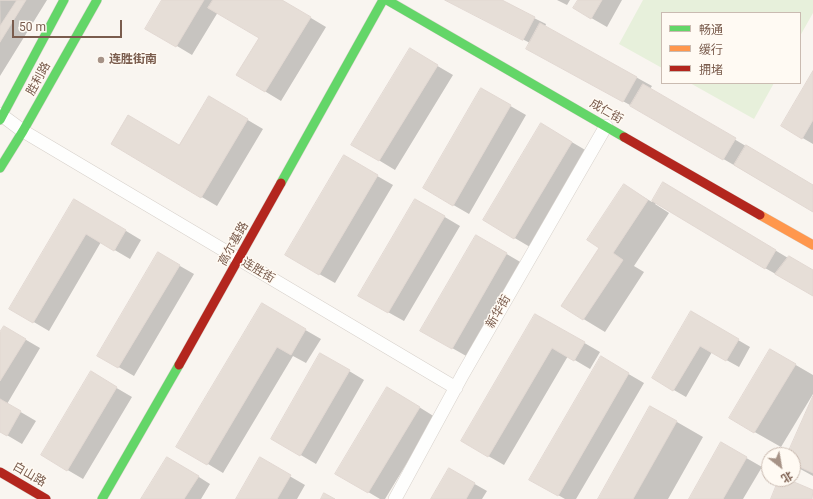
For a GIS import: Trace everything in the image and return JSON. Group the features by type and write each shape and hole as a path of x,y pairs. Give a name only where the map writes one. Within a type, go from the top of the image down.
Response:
{"main road":[{"name":"胜利路","path":"1,117 64,0"},
{"name":"胜利路","path":"0,168 23,131 96,0"},
{"name":"高尔基路","path":"102,499 239,260 383,0"},
{"name":"成仁街","path":"387,0 813,245"},
{"name":"白山路","path":"0,472 46,499"}],"street":[{"name":"连胜街","path":"1,117 456,388"},
{"name":"新华街","path":"395,499 456,388 606,126"}],"green space":[{"path":"643,0 813,0 813,13 801,34 801,12 661,12 661,67 619,44"},
{"path":"692,84 773,84 754,119"}],"building":[{"path":"0,0 26,0 0,42"},
{"path":"0,0 17,0 0,26"},
{"path":"162,0 204,0 176,47 145,29"},
{"path":"213,0 282,0 311,17 265,92 236,75 259,38 208,8"},
{"path":"445,0 502,0 535,17 523,40"},
{"path":"578,0 602,0 591,19 573,8"},
{"path":"540,23 637,77 623,102 526,49"},
{"path":"410,48 438,65 379,161 351,145"},
{"path":"813,71 813,120 802,139 781,126"},
{"path":"643,84 736,138 723,160 630,106"},
{"path":"481,88 511,105 453,206 423,188"},
{"path":"209,96 248,119 201,198 111,144 128,115 179,145"},
{"path":"541,123 572,142 514,239 483,220"},
{"path":"746,145 813,185 813,212 734,165"},
{"path":"344,155 378,175 319,275 285,255"},
{"path":"663,182 776,250 765,269 652,201"},
{"path":"624,184 648,200 613,253 623,260 583,320 561,306 599,248 587,240"},
{"path":"74,199 126,230 114,251 86,234 33,323 9,309"},
{"path":"415,199 445,216 388,313 358,296"},
{"path":"476,235 507,253 452,349 420,331"},
{"path":"158,252 180,265 118,368 97,356"},
{"path":"789,256 813,270 813,296 775,274"},
{"path":"262,303 306,329 291,355 277,347 207,465 176,447"},
{"path":"691,311 739,339 726,361 700,346 673,391 652,378"},
{"path":"535,314 585,342 574,361 552,348 488,457 461,441"},
{"path":"4,326 26,339 0,381 0,332"},
{"path":"770,349 796,364 754,433 729,418"},
{"path":"320,353 350,370 300,456 271,439"},
{"path":"601,356 629,373 558,496 529,480"},
{"path":"91,371 117,387 67,471 41,455"},
{"path":"387,387 420,407 368,493 335,474"},
{"path":"813,396 813,473 801,468 801,447 791,447"},
{"path":"0,399 21,411 7,436 0,432"},
{"path":"650,406 677,421 633,499 598,499"},
{"path":"721,442 747,457 723,499 689,499"},
{"path":"167,457 199,476 184,499 141,499"},
{"path":"260,457 291,475 277,499 236,499"},
{"path":"449,468 475,483 466,499 431,499"},
{"path":"801,485 813,490 812,499 771,499 776,487 801,487"},
{"path":"324,493 335,499 321,499"}],"traffic: fast":[{"path":"0,120 64,0"},
{"path":"0,168 23,131 97,0"},
{"path":"281,183 383,0"},
{"path":"387,0 624,137"},
{"path":"102,499 179,365"}],"traffic: slow":[{"path":"760,215 813,245"}],"traffic: jam":[{"path":"624,137 760,215"},
{"path":"179,365 281,183"},
{"path":"0,472 46,499"}],"place":[{"name":"连胜街南","path":"101,60"}]}
